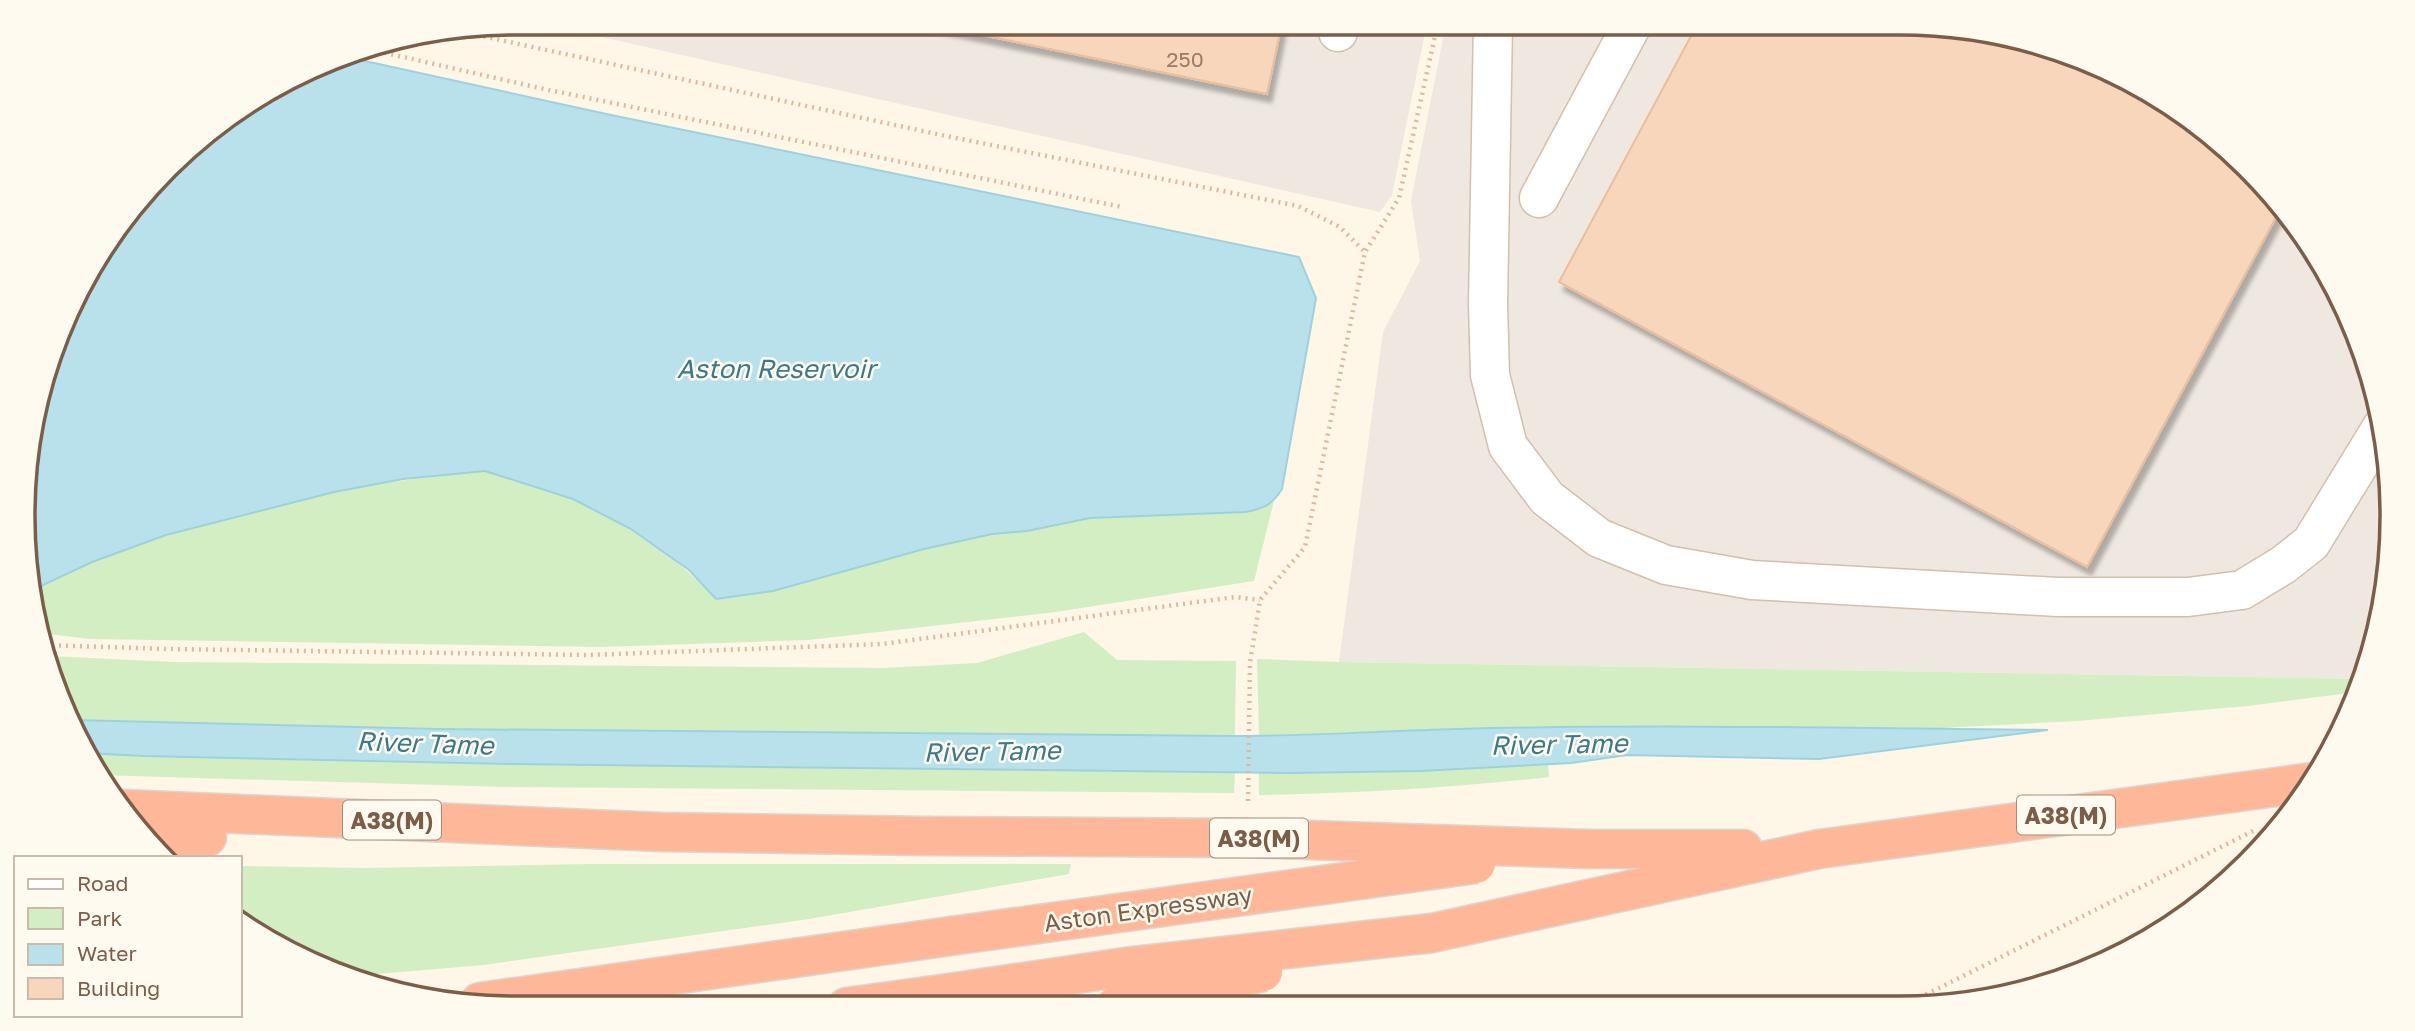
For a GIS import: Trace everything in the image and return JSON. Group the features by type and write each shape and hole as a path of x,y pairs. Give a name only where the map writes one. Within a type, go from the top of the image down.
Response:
{"highway":[{"name":"Aston Expressway","path":"927,996 1125,967 1432,933 1819,849 2298,784"},
{"name":"A38(M)","path":"135,810 661,832"},
{"name":"A38(M)","path":"160,838 661,832 1242,838 1589,849"},
{"name":"Aston Expressway","path":"523,996 1589,849 1819,849"},
{"path":"1158,996 1432,933"}],"lane":[{"path":"1493,35 1488,304 1490,375 1508,446 1546,498 1599,538 1667,565 1752,580 2058,597 2188,597 2242,590 2283,565 2311,543 2374,440"},
{"path":"1539,198 1627,35"}],"path":[{"path":"1248,802 1250,663 1260,600 1305,547 1365,252 1399,198 1435,35"},
{"path":"482,36 946,136 1298,206 1340,227 1365,252"},
{"path":"385,53 544,89 1122,206"},
{"path":"53,645 589,655 882,644 1235,597 1260,600"},
{"path":"1925,995 2260,827"}],"shaded area":[{"path":"593,35 1425,35 1392,195 1380,212"},
{"path":"1444,35 1931,36 2024,51 2083,72 2140,99 2192,134 2216,154 2281,223 2316,275 2354,361 2371,422 2380,516 2371,609 2351,679 1339,662 1383,332 1420,261 1411,201"}],"green space":[{"path":"485,471 561,495 612,518 649,541 716,599 773,591 924,549 992,534 1027,531 1090,518 1245,512 1262,509 1274,501 1254,581 1056,612 808,640 601,647 90,639 50,634 41,587 104,556 312,497"},
{"path":"1084,632 1117,660 1236,661 1235,736 438,729 82,720 56,656 173,662 883,668 977,663"},
{"path":"1257,659 2351,679 2345,694 2248,706 2077,721 1923,729 1592,727 1259,736"},
{"path":"98,753 514,764 1235,772 1234,793 507,787 112,775"},
{"path":"1548,764 1549,777 1404,789 1259,795 1259,773 1420,771"},
{"path":"591,864 1071,864 1069,874 809,919 484,965 374,974 303,946 275,932 242,910 242,866 365,868"}],"water":[{"name":"Aston Reservoir","path":"363,60 611,115 1299,257 1316,298 1282,489 1271,503 1251,511 1090,518 1027,531 992,534 924,549 773,591 716,599 689,570 631,529 573,499 485,471 403,479 334,492 166,535 92,562 40,587 35,516 44,422 61,361 99,275 134,223 154,199 223,134 275,99"},
{"name":"River Tame","path":"82,720 438,729 1235,736 1605,727 2048,730 1819,759 1627,755 1571,763 1420,771 1290,773 514,764 98,754"}],"building":[{"path":"983,35 1279,35 1267,94"},
{"path":"1692,35 1931,36 2024,51 2112,85 2166,116 2216,154 2276,217 2087,567 1559,282"}]}
